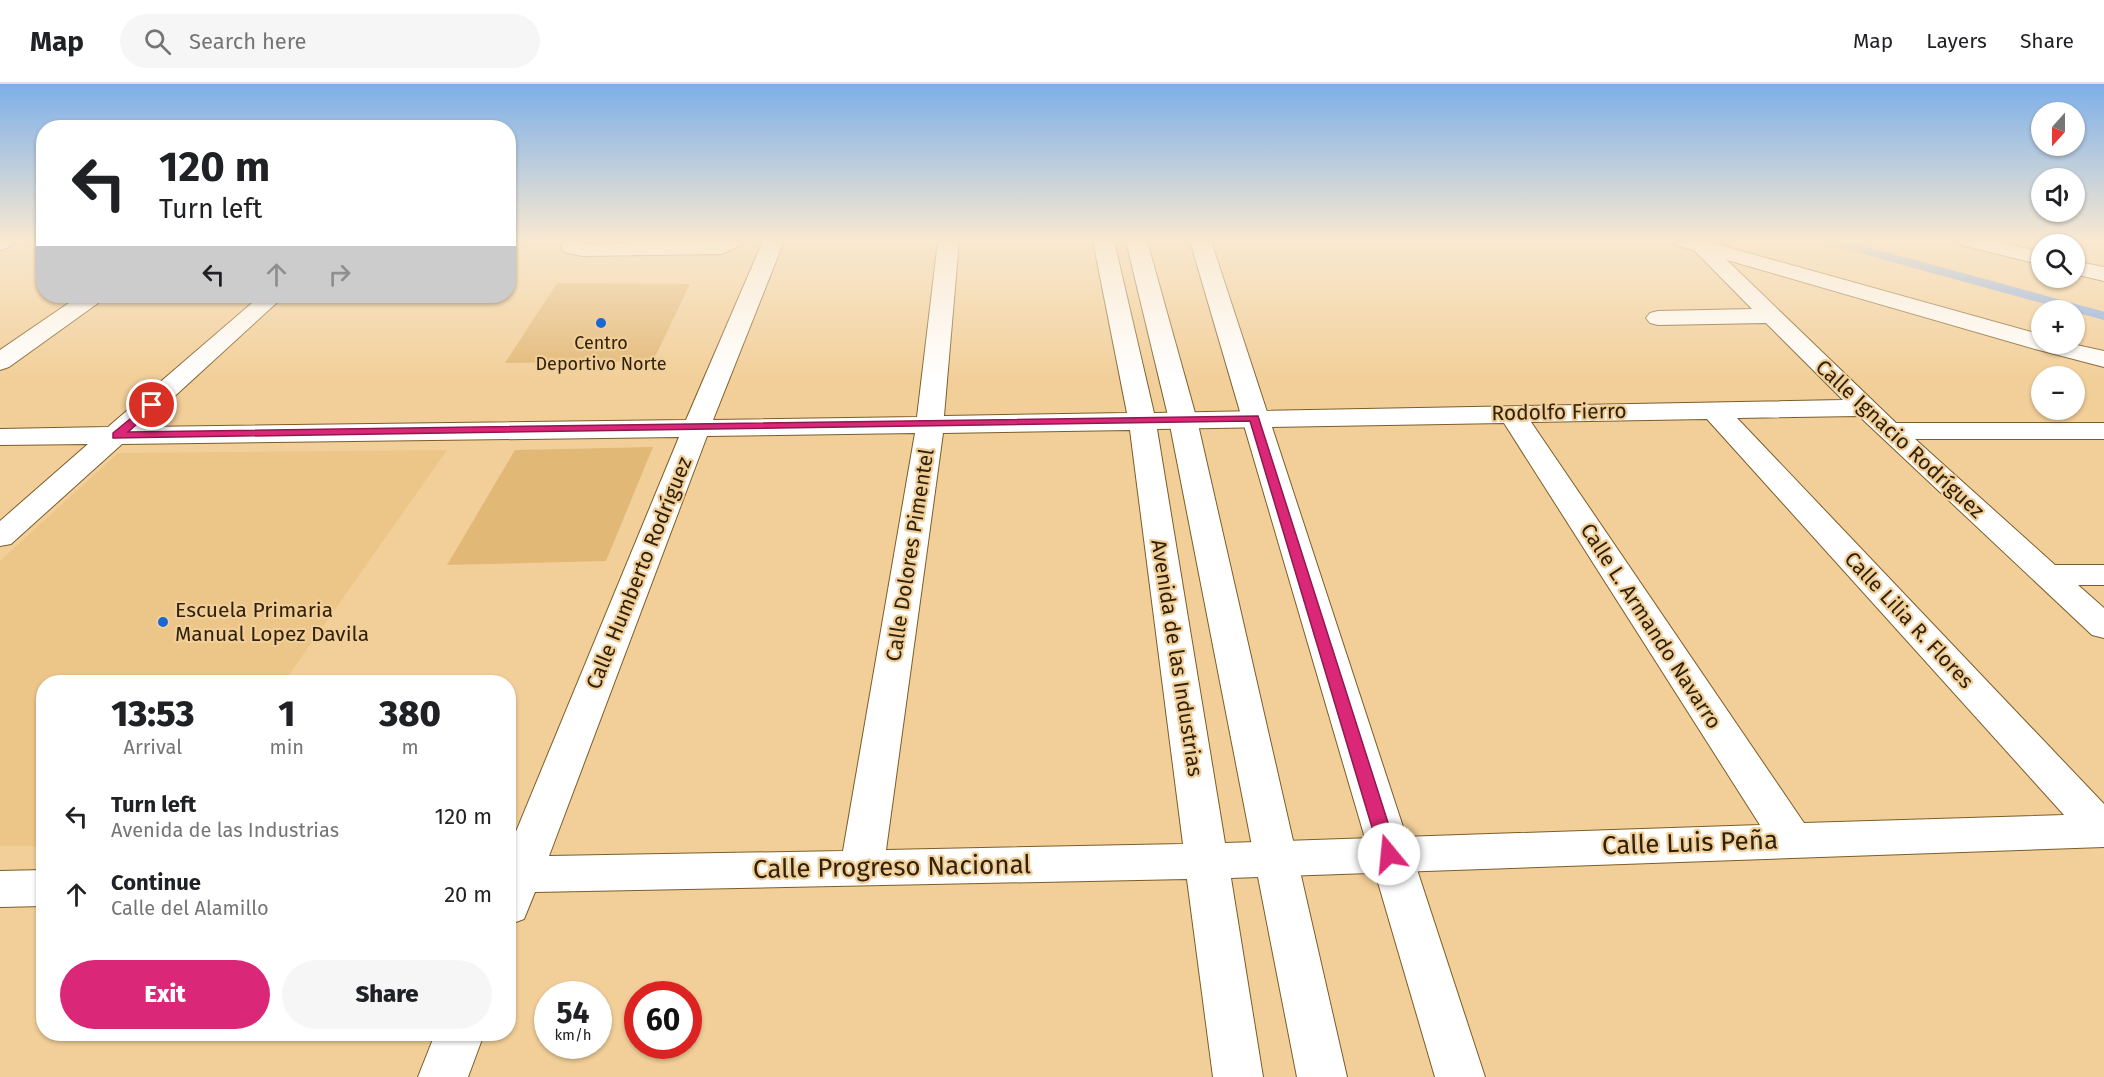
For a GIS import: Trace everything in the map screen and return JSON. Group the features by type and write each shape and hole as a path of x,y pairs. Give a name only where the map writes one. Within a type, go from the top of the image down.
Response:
{"main road":[{"name":"Calle Humberto Rodríguez","path":"516,876 754,287"},
{"name":"Calle Dolores Pimentel","path":"862,867 930,424 943,287"},
{"name":"Avenida de las Industrias","path":"1113,287 1142,420 1238,1077"},
{"path":"1148,287 1183,420 1322,1077"},
{"path":"1214,287 1460,1077"},
{"name":"Calle Ignacio Rodríguez","path":"1740,287 1888,431 2104,627"},
{"path":"1846,287 2031,340"},
{"path":"0,362 83,303"},
{"path":"0,537 265,303"},
{"path":"1658,318 1772,316"},
{"path":"2085,354 2104,359"},
{"name":"Rodolfo Fierro","path":"1254,418 1864,408"},
{"name":"Calle Lilia R. Flores","path":"1714,410 2104,830"},
{"name":"Calle L. Armando Navarro","path":"1511,412 1792,840"},
{"path":"0,437 1254,418"},
{"path":"1888,431 2104,431"},
{"path":"2045,575 2104,575"},
{"name":"Calle Luis Peña","path":"1276,857 2104,830"},
{"name":"Calle Progreso Nacional","path":"516,886 862,867 1208,861 1276,857"},
{"path":"0,889 36,888"},
{"path":"443,1077 457,1041"}],"shaded area":[{"name":"Centro Deportivo Norte","path":"554,287 688,287 653,361 505,363"},
{"path":"653,447 606,561 447,565 515,450"},
{"name":"Escuela Primaria Manual Lopez Davila","path":"447,450 289,675 36,675 36,846 0,846 0,561 118,453"}],"waterway":[{"path":"2000,287 2104,316"}],"place":[{"name":"Centro Deportivo Norte","path":"601,323"},
{"name":"Escuela Primaria Manual Lopez Davila","path":"163,622"}],"route":[{"path":"152,405 117,436 1254,418 1389,854"}]}
